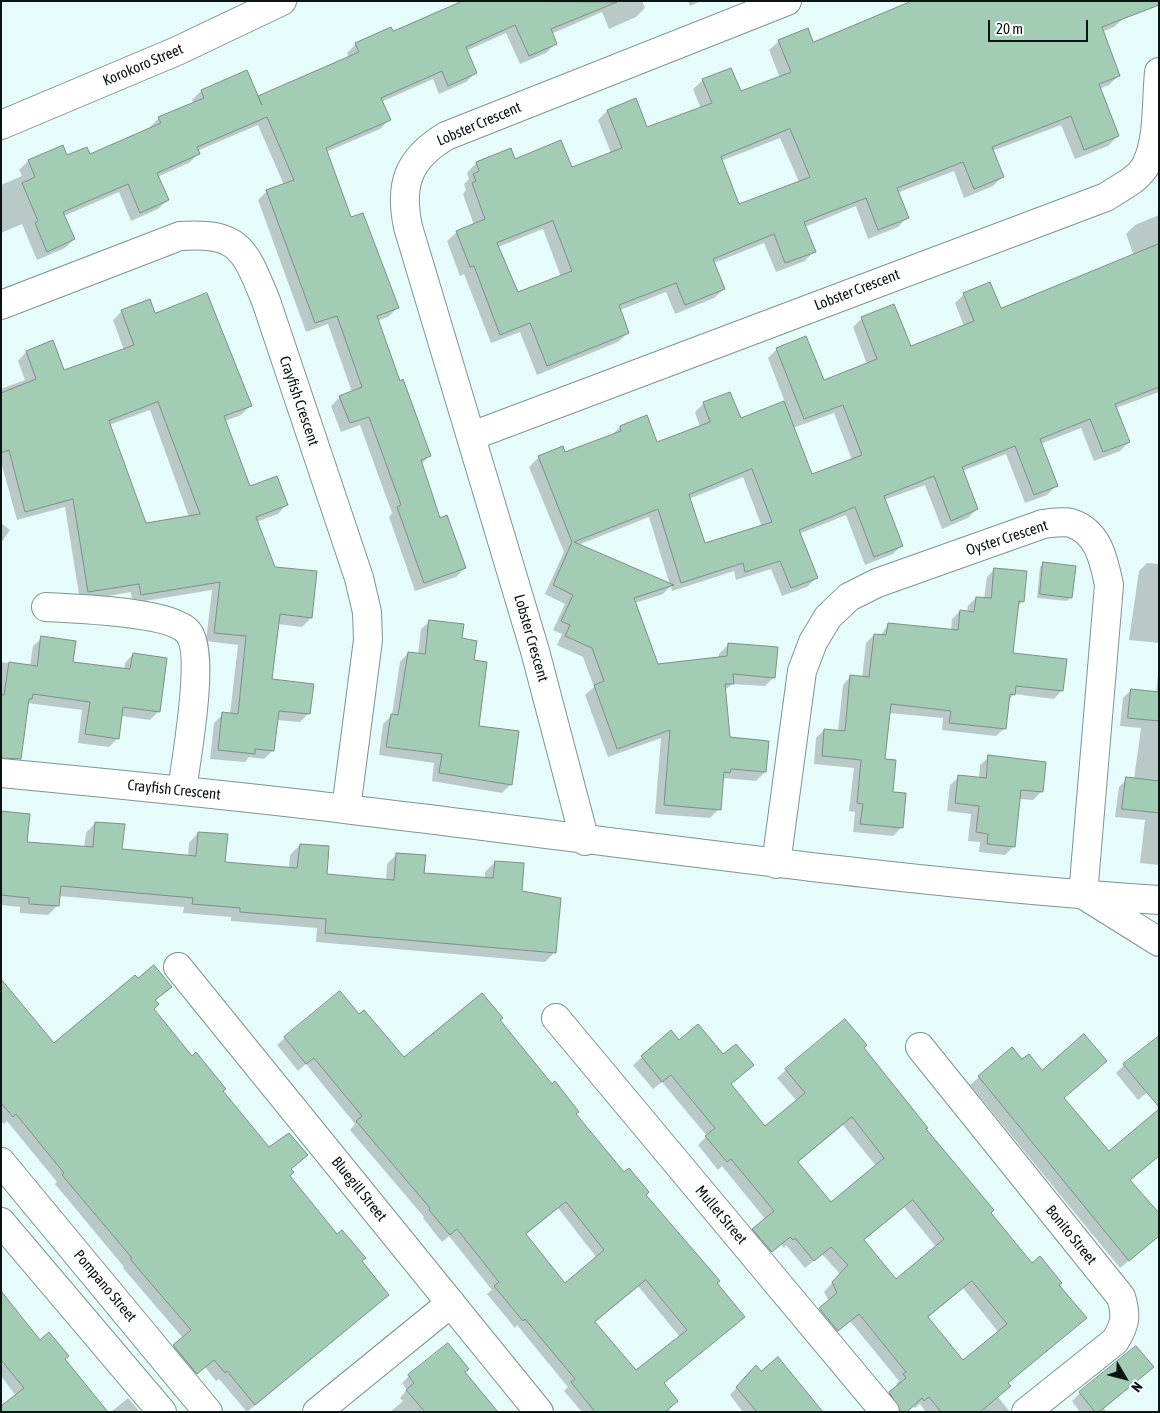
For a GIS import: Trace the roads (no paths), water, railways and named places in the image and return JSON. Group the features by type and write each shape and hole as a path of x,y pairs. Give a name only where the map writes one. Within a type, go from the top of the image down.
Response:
{"street":[{"name":"Korokoro Street","path":"1,125 177,51 282,1"},
{"name":"Lobster Crescent","path":"586,841 535,651 405,213 404,190 407,177 417,161 430,146 446,136 787,1"},
{"name":"Lobster Crescent","path":"472,436 1106,196 1132,180 1145,166 1153,142 1159,72"},
{"name":"Crayfish Crescent","path":"1,305 180,236 201,235 224,238 240,248 253,269 266,301 359,578 367,612 368,640 346,809"},
{"name":"Oyster Crescent","path":"776,864 794,746 802,671 813,642 828,617 849,597 877,583 1043,524 1071,523 1091,534 1103,557 1109,585 1083,895"},
{"path":"46,607 153,616 174,622 188,632 195,654 196,676 182,790"},
{"name":"Crayfish Crescent","path":"1,773 182,790 346,809 776,864 1083,895 1159,900"},
{"path":"1083,895 1159,942"},
{"name":"Bluegill Street","path":"178,967 539,1412"},
{"name":"Mullet Street","path":"556,1018 885,1412"},
{"name":"Bonito Street","path":"920,1048 1121,1298 1126,1313 1123,1328 1115,1342 1026,1412"},
{"name":"Pompano Street","path":"1,1162 208,1412"},
{"path":"1,1213 27,1193"},
{"path":"1,1222 162,1412"},
{"path":"317,1412 452,1303"},
{"path":"133,1377 161,1354"}]}
